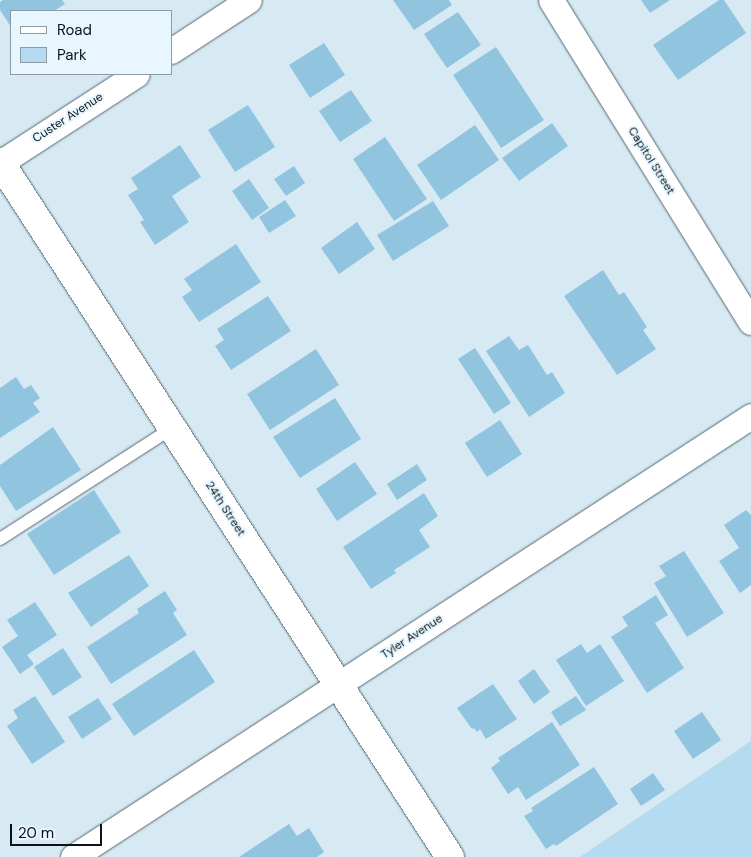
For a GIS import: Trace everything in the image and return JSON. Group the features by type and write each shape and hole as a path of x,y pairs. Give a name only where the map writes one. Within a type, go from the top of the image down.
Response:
{"street":[{"path":"172,50 249,0"},
{"name":"Capitol Street","path":"551,0 751,322"},
{"name":"Custer Avenue","path":"0,162 135,75"},
{"name":"24th Street","path":"0,162 450,857"},
{"name":"Tyler Avenue","path":"73,857 751,416"}],"lane":[{"path":"0,539 172,428"}],"green space":[{"path":"751,741 751,857 580,857"}],"building":[{"path":"3,0 62,0 65,4 56,10 10,10 10,25 0,10 0,2"},
{"path":"393,0 449,0 452,5 414,30"},
{"path":"641,0 670,0 650,13"},
{"path":"719,0 724,0 746,33 678,80 653,45"},
{"path":"458,12 481,45 447,68 424,34"},
{"path":"324,43 345,75 310,98 289,65"},
{"path":"496,47 544,120 501,148 453,75"},
{"path":"351,90 372,121 340,142 319,111"},
{"path":"248,105 275,147 235,172 208,130"},
{"path":"552,123 568,146 519,181 502,158"},
{"path":"475,125 499,160 441,200 417,165"},
{"path":"385,137 427,199 394,221 353,159"},
{"path":"180,145 201,177 172,196 189,222 155,245 140,222 144,220 128,195 138,189 131,178"},
{"path":"294,166 305,183 286,196 274,179"},
{"path":"249,179 269,208 252,220 232,191"},
{"path":"285,200 296,216 269,233 259,217"},
{"path":"433,201 449,226 393,261 377,235"},
{"path":"357,222 375,249 339,274 321,248"},
{"path":"236,244 261,282 199,322 182,297 192,290 184,279"},
{"path":"603,270 619,295 624,292 647,327 643,330 656,349 617,375 564,296"},
{"path":"268,296 291,331 231,370 215,346 224,340 217,329"},
{"path":"509,336 519,350 528,345 547,375 552,372 565,393 529,417 486,351"},
{"path":"475,348 511,403 494,414 458,359"},
{"path":"316,349 339,385 270,430 247,394"},
{"path":"16,377 24,389 31,385 40,398 33,403 40,412 0,438 0,388"},
{"path":"335,398 361,439 300,478 273,437"},
{"path":"500,420 522,454 487,477 465,443"},
{"path":"53,427 81,470 16,511 0,486 0,465"},
{"path":"355,462 377,494 337,521 316,489"},
{"path":"417,464 427,480 397,500 387,484"},
{"path":"94,490 121,532 54,575 27,534"},
{"path":"424,493 438,516 419,530 430,547 394,570 396,573 371,589 343,547"},
{"path":"746,510 751,515 751,585 740,593 719,561 739,548 724,525"},
{"path":"684,551 724,613 687,637 654,583 666,576 659,566"},
{"path":"129,555 149,586 91,627 68,593"},
{"path":"165,591 177,610 173,613 187,635 111,684 87,647 139,613 137,609"},
{"path":"656,595 668,615 655,623 684,668 647,693 611,637 628,626 622,617"},
{"path":"35,602 57,635 27,655 34,664 20,674 2,647 18,636 7,620"},
{"path":"581,644 587,653 600,644 624,681 586,706 556,660"},
{"path":"63,648 82,677 53,696 34,667"},
{"path":"194,650 215,682 134,736 112,704"},
{"path":"534,669 550,692 534,704 518,681"},
{"path":"493,684 517,719 486,739 480,729 477,732 474,728 472,729 457,708"},
{"path":"35,696 65,742 32,764 7,726 18,718 13,710"},
{"path":"576,696 586,710 560,726 551,712"},
{"path":"98,698 112,719 82,739 68,717"},
{"path":"702,712 721,740 693,759 674,731"},
{"path":"552,722 580,765 526,800 518,787 508,794 491,768 500,761 498,758"},
{"path":"594,767 618,804 556,846 554,844 546,849 524,816 533,811 531,808"},
{"path":"653,773 665,790 641,806 630,789"},
{"path":"289,824 297,836 309,828 324,852 317,857 239,857"}]}
